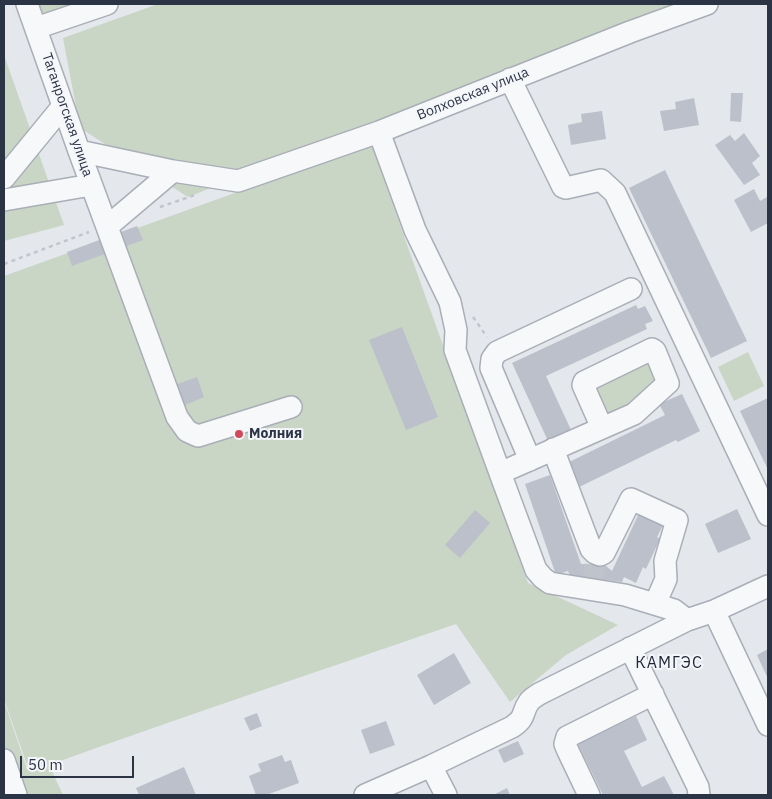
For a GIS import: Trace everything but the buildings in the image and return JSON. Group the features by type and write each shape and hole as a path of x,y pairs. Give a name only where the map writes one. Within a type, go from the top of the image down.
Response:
{"street":[{"name":"Таганрогская улица","path":"27,4 91,185 108,226 177,417 187,431 198,436 291,407"},
{"path":"36,28 107,4"},
{"name":"Волховская улица","path":"173,171 238,180 379,132 630,32 707,4"},
{"path":"510,79 560,184 566,188 601,180 615,193 768,515"},
{"path":"4,178 63,106"},
{"path":"379,132 415,230 450,302 456,330 455,350 536,570 542,578 550,583 594,572"},
{"path":"79,151 173,171"},
{"path":"108,226 173,171"},
{"path":"4,200 91,185"},
{"path":"530,460 491,368 492,359 497,352 631,289"},
{"path":"500,473 602,428"},
{"path":"554,450 591,549 594,572 625,595 674,610 687,620"},
{"path":"594,572 631,499 675,518 677,523 665,561 666,579 655,604"},
{"path":"365,795 432,766 512,727 524,715 529,702 539,694 687,620 714,611 768,586"},
{"path":"714,611 768,725"},
{"path":"630,648 698,787 699,795"},
{"path":"589,795 565,744 567,737 653,694"},
{"path":"4,760 16,795"},
{"path":"432,766 446,795"}],"path":[{"path":"450,302 459,303 466,308 497,352"}],"green space":[{"path":"38,4 72,4 41,15"},
{"path":"158,4 674,4 188,197 80,128 63,38"},
{"path":"4,55 64,225 4,241"},
{"name":"Молния","path":"371,144 528,583 618,625 566,655 510,702 456,624 49,765 63,795 4,795 4,701 28,768 4,699 4,276"},
{"path":"748,352 764,386 734,401 718,367"},
{"path":"645,362 649,364 655,379 654,383 633,405 607,416 593,385"}],"tunnel":[{"path":"593,579 595,565"}],"place":[{"name":"Молния","path":"239,434"}],"district":[{"name":"КАМГЭС","path":"669,663"}]}
